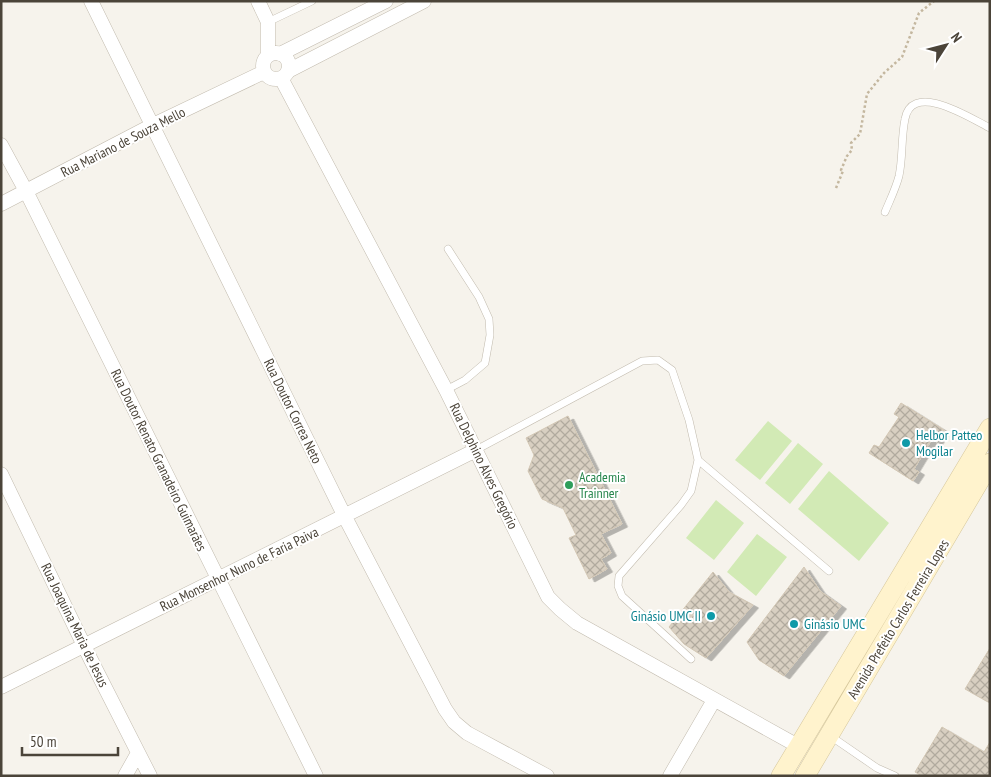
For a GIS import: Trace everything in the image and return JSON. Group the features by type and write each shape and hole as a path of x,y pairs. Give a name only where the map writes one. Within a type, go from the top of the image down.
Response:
{"main road":[{"name":"Avenida Prefeito Carlos Ferreira Lopes","path":"781,776 990,428"},
{"name":"Avenida Prefeito Carlos Ferreira Lopes","path":"805,776 990,463"}],"street":[{"name":"Rua Doutor Correa Neto","path":"91,1 345,517 445,709 454,722 467,733 547,776"},
{"path":"258,1 268,22 274,55"},
{"path":"386,1 274,55 263,63 264,72 271,78 284,75 424,1"},
{"path":"274,55 287,61 284,75"},
{"name":"Rua Mariano de Souza Mello","path":"1,204 153,125 264,72"},
{"name":"Rua Delphino Alves Gregório","path":"284,75 446,390 548,596 576,623 798,746"},
{"name":"Rua Doutor Renato Granadeiro Guimarães","path":"1,146 26,191 316,776"},
{"name":"Rua Monsenhor Nuno de Faria Paiva","path":"1,687 476,450"},
{"name":"Rua Joaquina Maria de Jesus","path":"1,474 84,646 150,776"},
{"path":"670,776 714,700"},
{"path":"125,776 138,753"}],"lane":[{"path":"268,22 312,1"},
{"path":"884,212 899,178 905,116 910,106 921,102 939,104 990,128"},
{"path":"446,390 465,380 485,363 490,334 489,319 479,297 448,250"},
{"path":"476,450 642,361 658,360 672,370 689,420 698,460 691,491 619,576 618,586 622,596 692,659"},
{"path":"698,460 829,571"},
{"path":"829,735 877,768 895,776"}],"path":[{"path":"836,188 843,171 841,170 852,150 851,143 860,134 867,94 884,73 902,57 919,13 934,1"}],"green space":[{"path":"768,421 792,441 760,480 735,460"},
{"path":"798,443 823,464 790,504 765,483"},
{"path":"829,471 889,523 859,561 798,509"},
{"path":"716,500 744,523 714,560 686,538"},
{"path":"757,534 787,557 756,596 727,572"}],"building":[{"name":"Helbor Patteo Mogilar","path":"901,403 944,430 937,442 932,439 914,469 919,472 913,481 869,453 874,445 879,447 899,417 894,414"},
{"name":"Academia Trainner","path":"568,416 622,524 601,534 611,553 601,559 607,569 589,579 569,538 576,535 563,508 542,499 528,471 534,455 526,438"},
{"name":"Ginásio UMC","path":"804,567 820,591 841,606 784,676 759,660 747,642"},
{"name":"Ginásio UMC II","path":"713,572 729,592 753,605 706,658 684,644 669,627"},
{"path":"990,648 990,703 965,689"},
{"path":"942,727 984,752 990,742 990,776 922,776 915,772"}],"place":[{"name":"Helbor Patteo Mogilar","path":"906,443"},
{"name":"Academia Trainner","path":"569,485"},
{"name":"Ginásio UMC II","path":"711,616"},
{"name":"Ginásio UMC","path":"794,624"}]}
